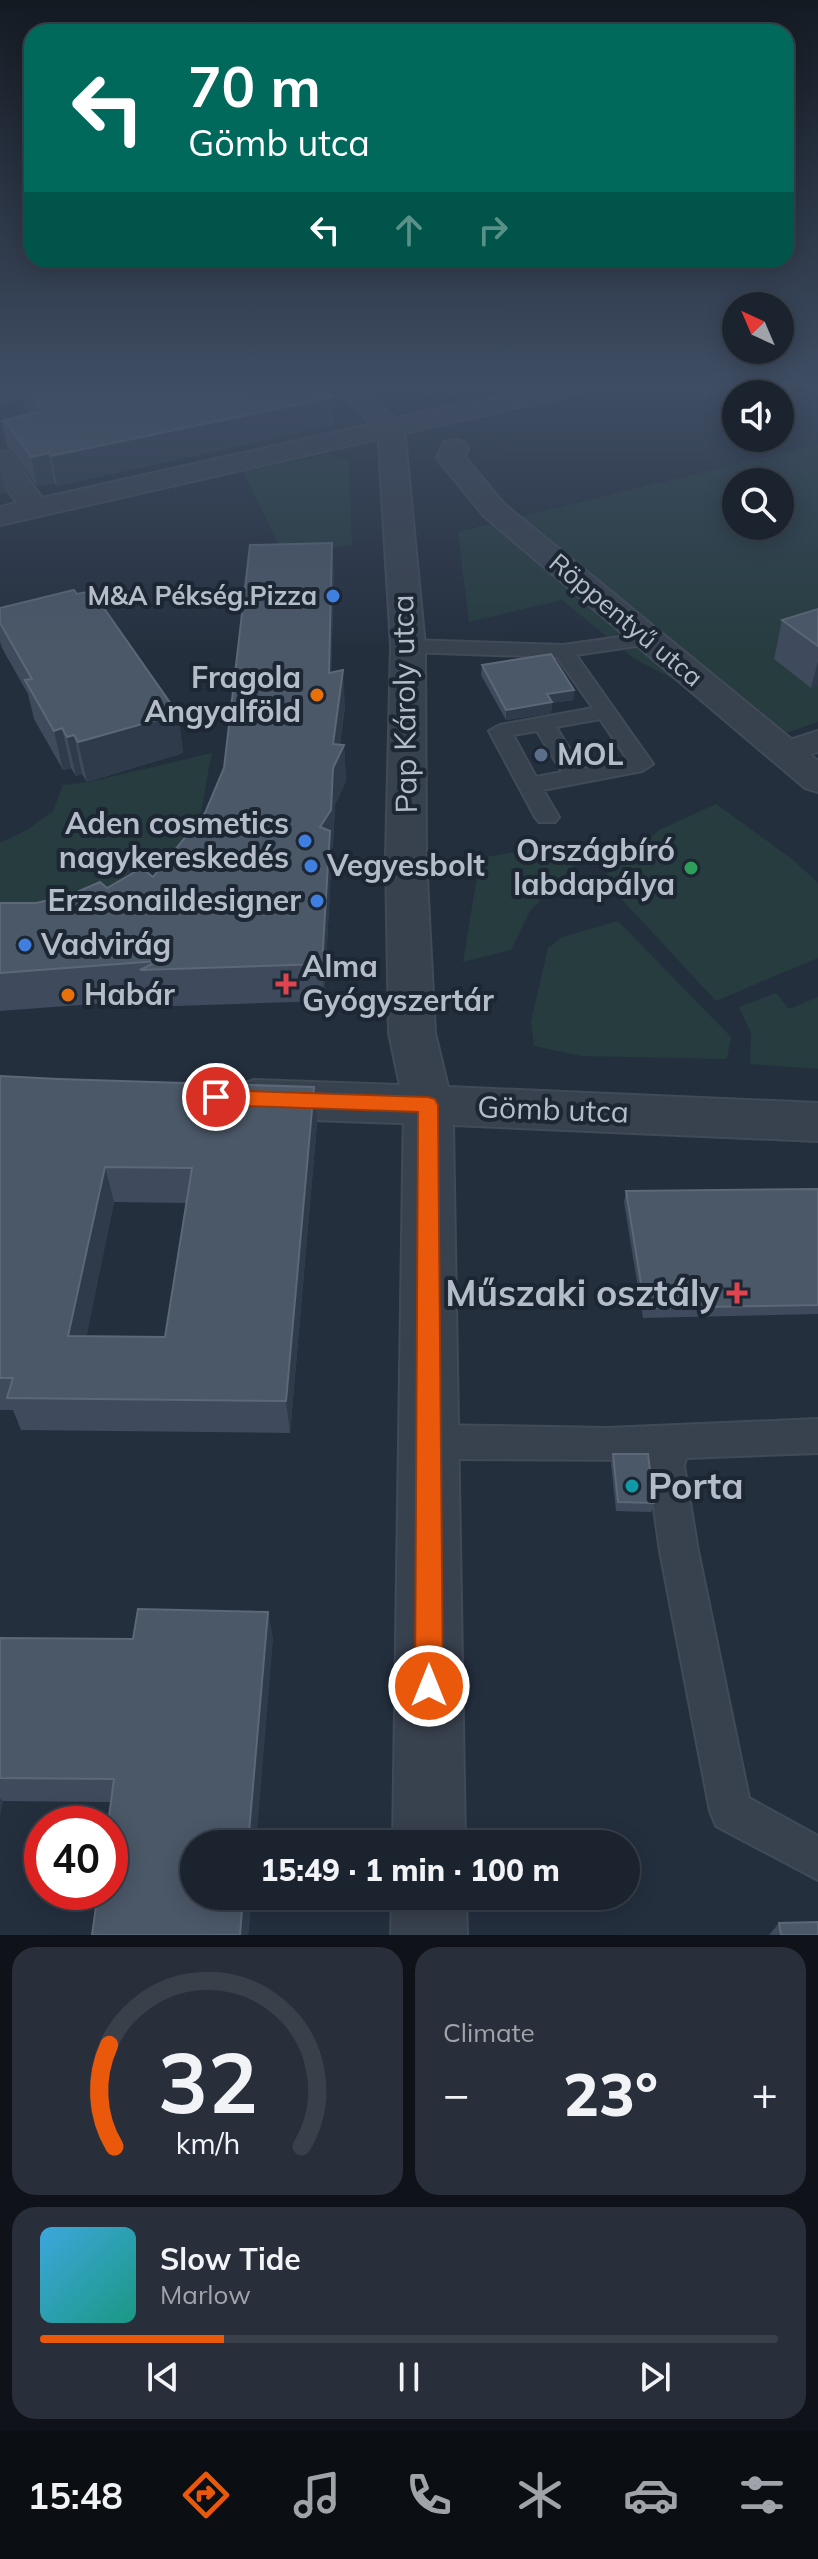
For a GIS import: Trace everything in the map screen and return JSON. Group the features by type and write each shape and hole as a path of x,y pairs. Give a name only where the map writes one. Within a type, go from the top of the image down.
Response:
{"street":[{"path":"10,473 34,507"},
{"path":"0,516 184,473"},
{"name":"Pap Károly utca","path":"395,473 408,646 406,859 412,1033 428,1105 429,1830"},
{"name":"Röppentyű utca","path":"464,473 494,510 818,780"},
{"path":"785,752 818,741"},
{"name":"Gömb utca","path":"216,1097 818,1122"},
{"path":"429,1910 429,1935"}],"lane":[{"path":"408,646 563,651 649,639"},
{"path":"532,785 642,764 563,651"},
{"path":"547,817 500,731 606,712"},
{"path":"543,724 576,777"},
{"path":"429,1442 608,1445 818,1436"},
{"path":"673,1442 666,1466 679,1551 731,1811 818,1859"}],"green space":[{"path":"244,473 349,473 352,545 285,557"},
{"path":"698,473 722,473 722,540 794,540 794,473 818,473 818,722 780,735 633,658 562,600 469,622 458,532"},
{"path":"212,753 198,820 171,853 136,878 95,897 55,912 0,919 0,843 27,830 53,811 63,785 89,782"},
{"path":"716,804 792,859 818,883 818,958 716,1001 602,878 659,830"},
{"path":"533,849 576,863 530,911 511,950 463,962 480,858"},
{"path":"618,921 731,1037 727,1059 581,1056 534,1046 531,1022 548,948 562,937"},
{"path":"776,993 789,1009 818,997 818,1069 750,1064 751,1033 739,1007"}],"building":[{"path":"332,543 329,673 343,670 333,744 344,745 333,768 331,810 320,827 330,831 322,964 140,970 158,961 0,973 0,903 36,903 68,896 100,882 107,888 142,868 153,877 205,813 224,768 250,545"},
{"path":"74,590 77,594 92,591 178,714 78,742 74,735 67,737 62,728 54,731 25,680 32,679 0,623 0,608"},
{"path":"818,609 818,646 782,620"},
{"path":"551,654 574,690 547,694 552,702 506,710 482,665"},
{"path":"0,1076 314,1087 286,1401 7,1398 13,1378 0,1378","holes":["105,1167 192,1168 165,1337 68,1336"]},
{"path":"818,1189 818,1305 645,1308 626,1191"},
{"name":"Porta","path":"613,1454 648,1454 654,1503 618,1502"},
{"path":"138,1609 268,1612 249,1830 180,1830 180,1910 242,1910 240,1935 92,1935 95,1910 128,1910 128,1806 110,1806 114,1779 0,1778 0,1638 133,1639"},
{"path":"818,1922 818,1935 781,1935 779,1923"}],"place":[{"name":"M&A Pékség.Pizza","path":"333,596"},
{"name":"Fragola Angyalföld","path":"317,695"},
{"name":"MOL","path":"541,755"},
{"name":"Aden cosmetics nagykereskedés","path":"305,841"},
{"name":"Vegyesbolt","path":"311,866"},
{"name":"Országbíró labdapálya","path":"691,868"},
{"name":"Erzsonaildesigner","path":"317,901"},
{"name":"Vadvirág","path":"25,945"},
{"name":"Alma Gyógyszertár","path":"286,984"},
{"name":"Habár","path":"68,995"},
{"name":"Műszaki osztály","path":"737,1293"},
{"name":"Porta","path":"632,1486"}],"route":[{"path":"216,1097 428,1105 429,1686"}]}
